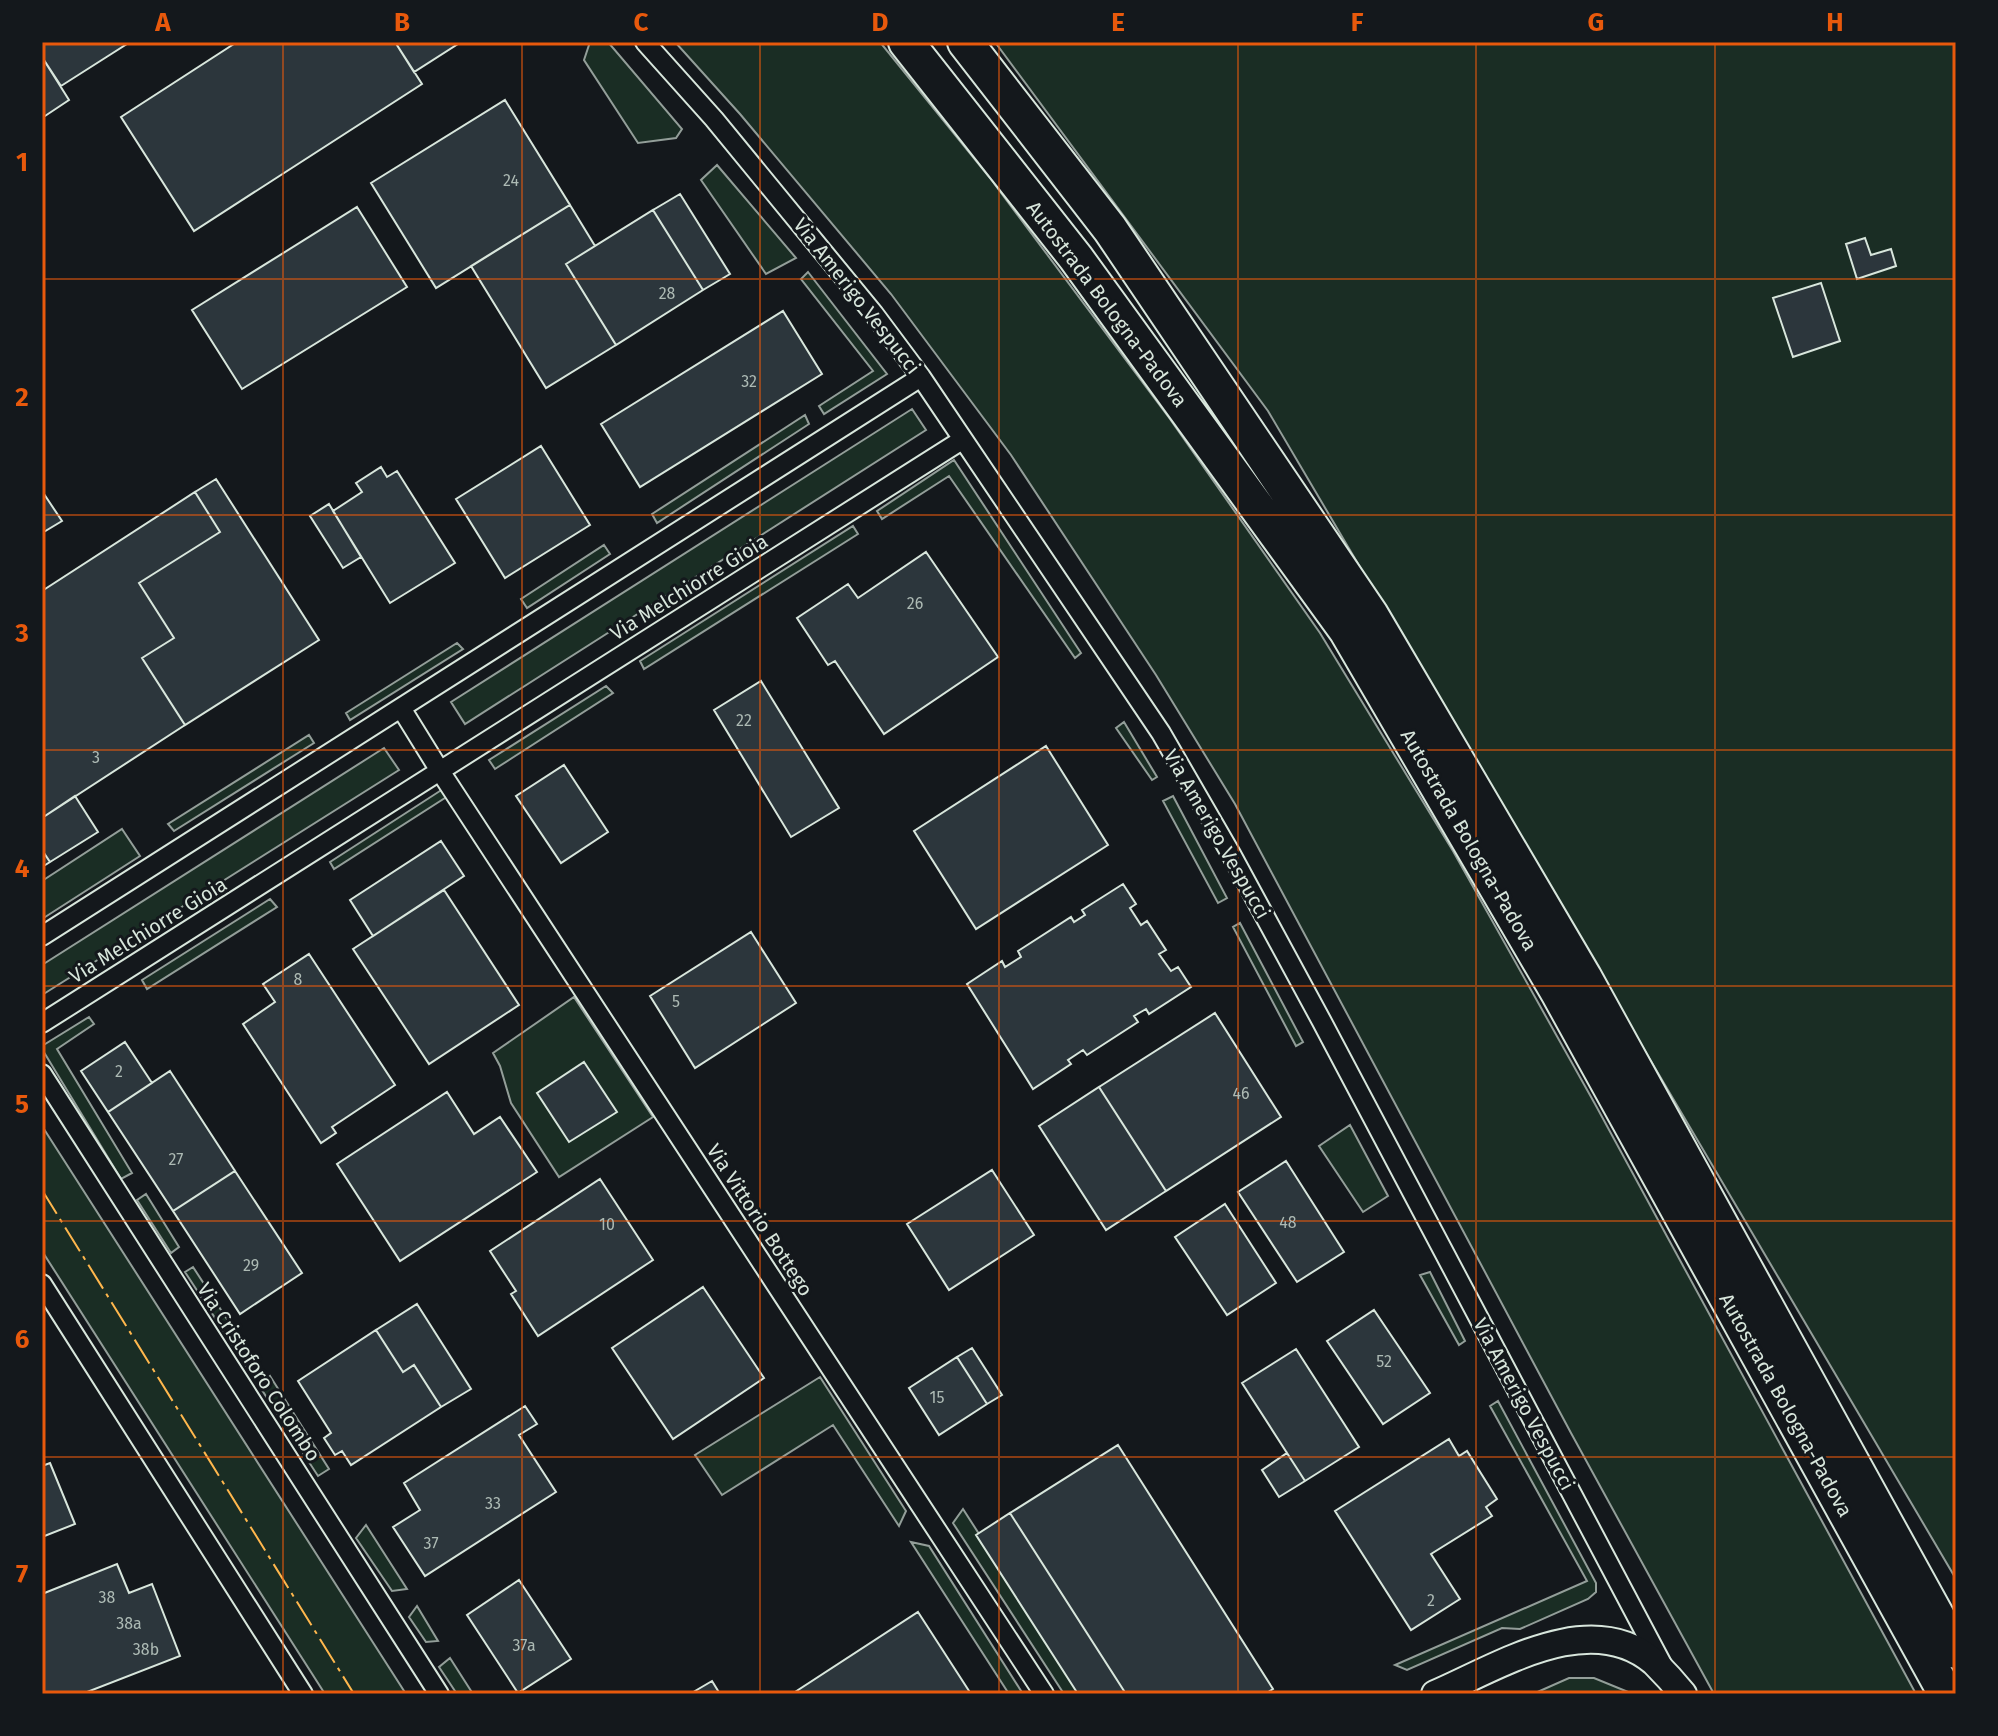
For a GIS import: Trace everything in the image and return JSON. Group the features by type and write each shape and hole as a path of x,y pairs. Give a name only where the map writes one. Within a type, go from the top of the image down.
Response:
{"highway":[{"name":"Autostrada Bologna-Padova","path":"906,42 1076,258 1346,630 1559,994 1946,1694"},
{"name":"Autostrada Bologna-Padova","path":"965,42 1110,229 1371,615 1584,977 1956,1651"}],"main road":[{"path":"1435,1694 1546,1646 1584,1639 1632,1649 1652,1661 1677,1687"}],"street":[{"name":"Via Amerigo Vespucci","path":"645,42 714,119 874,314 921,377 1161,733 1231,854 1677,1687"},
{"path":"42,936 921,377"},
{"name":"Via Melchiorre Gioia","path":"42,1023 962,440"},
{"path":"401,708 440,771"},
{"name":"Via Vittorio Bottego","path":"440,771 1044,1694"},
{"name":"Via Cristoforo Colombo","path":"42,1074 439,1694"},
{"path":"42,1284 303,1694"}],"green space":[{"path":"590,42 608,42 682,129 676,138 638,143 584,60"},
{"path":"675,42 880,42 990,178 1170,419 1320,633 1453,851 1595,1104 1916,1694 1714,1694 1235,804 1156,675 1011,455 891,294 740,114"},
{"path":"995,42 1956,42 1956,1579 1268,411"},
{"path":"717,165 796,258 766,274 701,180"},
{"path":"808,272 887,374 824,414 819,406 873,371 801,279"},
{"path":"912,409 926,430 465,724 451,702"},
{"path":"805,415 809,424 657,523 652,514"},
{"path":"954,460 1081,653 1075,658 949,476 882,519 877,511"},
{"path":"853,526 858,534 644,669 640,661"},
{"path":"604,545 610,554 527,608 521,599"},
{"path":"457,643 463,649 350,720 346,713"},
{"path":"606,686 613,693 495,769 489,760"},
{"path":"1124,722 1157,777 1152,780 1116,728"},
{"path":"309,735 314,743 174,831 168,824"},
{"path":"384,748 399,770 42,995 42,965"},
{"path":"443,789 448,796 334,869 330,862"},
{"path":"1173,796 1227,898 1218,903 1163,801"},
{"path":"122,829 140,856 42,919 42,881"},
{"path":"270,899 277,907 147,989 142,980"},
{"path":"1240,923 1303,1042 1296,1046 1233,927"},
{"path":"574,997 653,1117 559,1177 511,1103 493,1053"},
{"path":"89,1017 94,1024 57,1049 132,1173 121,1179 42,1049 42,1046"},
{"path":"1350,1125 1388,1196 1363,1212 1319,1146"},
{"path":"42,1126 406,1694 325,1694 42,1251"},
{"path":"146,1194 179,1247 171,1253 137,1200"},
{"path":"193,1267 255,1362 247,1367 185,1272"},
{"path":"1430,1272 1465,1341 1459,1345 1420,1275"},
{"path":"270,1376 329,1469 318,1476 258,1384"},
{"path":"820,1377 906,1511 899,1526 833,1425 722,1495 695,1455"},
{"path":"1498,1401 1596,1583 1596,1592 1588,1599 1520,1629 1502,1628 1407,1670 1395,1665 1587,1581 1490,1406"},
{"path":"963,1509 1082,1694 1064,1694 953,1523"},
{"path":"366,1525 407,1589 392,1591 356,1538"},
{"path":"911,1542 929,1546 1023,1694 1009,1694"},
{"path":"417,1606 438,1641 426,1642 409,1617"},
{"path":"450,1658 473,1694 457,1694 439,1667"},
{"path":"1569,1678 1594,1678 1633,1694 1533,1694"}],"building":[{"path":"42,42 130,42 61,86 42,57"},
{"path":"237,42 395,42 422,84 194,231 121,117"},
{"path":"395,42 461,42 414,72"},
{"path":"42,57 69,100 42,118"},
{"path":"505,100 570,205 436,288 371,183"},
{"path":"680,194 730,274 703,290 653,210"},
{"path":"570,205 595,246 566,264 616,345 546,388 471,266"},
{"path":"357,207 407,287 242,389 192,310"},
{"path":"653,210 703,290 616,345 566,264"},
{"path":"1865,238 1871,255 1891,249 1896,266 1857,279 1846,244"},
{"path":"1821,283 1840,341 1793,357 1773,298"},
{"path":"783,311 822,374 640,487 601,424"},
{"path":"541,446 590,525 505,578 456,499"},
{"path":"381,467 387,477 397,471 455,563 390,603 333,511 362,492 356,483"},
{"path":"216,479 319,640 185,725 142,658 174,638 139,583 220,532 195,492"},
{"path":"42,491 62,521 42,533"},
{"path":"195,492 220,532 139,583 174,638 142,658 185,725 42,818 42,591"},
{"path":"329,504 361,557 343,568 310,516"},
{"path":"926,552 998,657 884,734 835,661 828,665 797,618 848,584 858,598"},
{"path":"761,681 839,808 791,837 714,710"},
{"path":"1046,746 1108,845 976,929 914,831"},
{"path":"564,765 608,832 561,863 516,796"},
{"path":"75,796 98,832 50,862 42,850 42,818"},
{"path":"441,841 464,876 373,936 350,900"},
{"path":"42,850 50,862 42,867"},
{"path":"1123,884 1136,904 1130,908 1141,925 1147,921 1166,950 1159,954 1171,971 1178,967 1191,987 1149,1014 1146,1009 1134,1016 1138,1022 1087,1055 1083,1050 1068,1060 1071,1064 1033,1089 967,984 1002,961 1005,967 1021,957 1018,951 1071,917 1074,922 1085,915 1082,910"},
{"path":"444,890 519,1005 429,1064 353,949"},
{"path":"751,932 796,1003 695,1068 650,996"},
{"path":"309,954 395,1085 332,1127 336,1133 321,1143 243,1024 275,1002 263,984"},
{"path":"1215,1013 1281,1117 1166,1191 1099,1087"},
{"path":"125,1042 152,1083 108,1112 81,1071"},
{"path":"584,1062 617,1112 569,1142 537,1093"},
{"path":"170,1071 235,1171 173,1211 108,1112"},
{"path":"1099,1087 1166,1191 1106,1230 1039,1126"},
{"path":"447,1092 474,1134 500,1117 537,1172 400,1261 337,1164"},
{"path":"1286,1161 1344,1252 1297,1282 1238,1192"},
{"path":"992,1170 1034,1235 949,1290 907,1224"},
{"path":"235,1171 302,1273 240,1314 173,1211"},
{"path":"600,1179 653,1260 538,1336 511,1294 516,1291 490,1251"},
{"path":"1225,1204 1276,1283 1227,1315 1175,1237"},
{"path":"703,1287 764,1378 673,1439 612,1348"},
{"path":"417,1304 471,1389 441,1407 414,1365 403,1372 376,1330"},
{"path":"1374,1310 1430,1393 1383,1424 1327,1341"},
{"path":"376,1330 403,1372 414,1365 441,1407 351,1465 342,1451 335,1455 324,1438 331,1433 298,1381"},
{"path":"972,1348 1002,1395 987,1404 957,1357"},
{"path":"1296,1349 1359,1447 1305,1481 1242,1383"},
{"path":"957,1357 987,1404 939,1435 909,1388"},
{"path":"525,1406 537,1424 519,1435 556,1492 425,1576 393,1527 420,1510 404,1483"},
{"path":"1449,1439 1459,1456 1467,1451 1497,1499 1486,1507 1492,1516 1431,1554 1460,1599 1411,1630 1335,1511"},
{"path":"1118,1445 1273,1689 1265,1694 1126,1694 1010,1513"},
{"path":"1287,1453 1305,1481 1279,1497 1262,1470"},
{"path":"50,1463 75,1524 42,1537 42,1466"},
{"path":"1010,1513 1126,1694 1078,1694 976,1535"},
{"path":"117,1564 129,1593 152,1584 180,1656 82,1694 42,1694 42,1594"},
{"path":"519,1580 571,1659 518,1693 467,1615"},
{"path":"918,1612 971,1694 792,1694"},
{"path":"712,1681 720,1694 690,1694"}],"power":[{"path":"42,1190 354,1694"}]}
